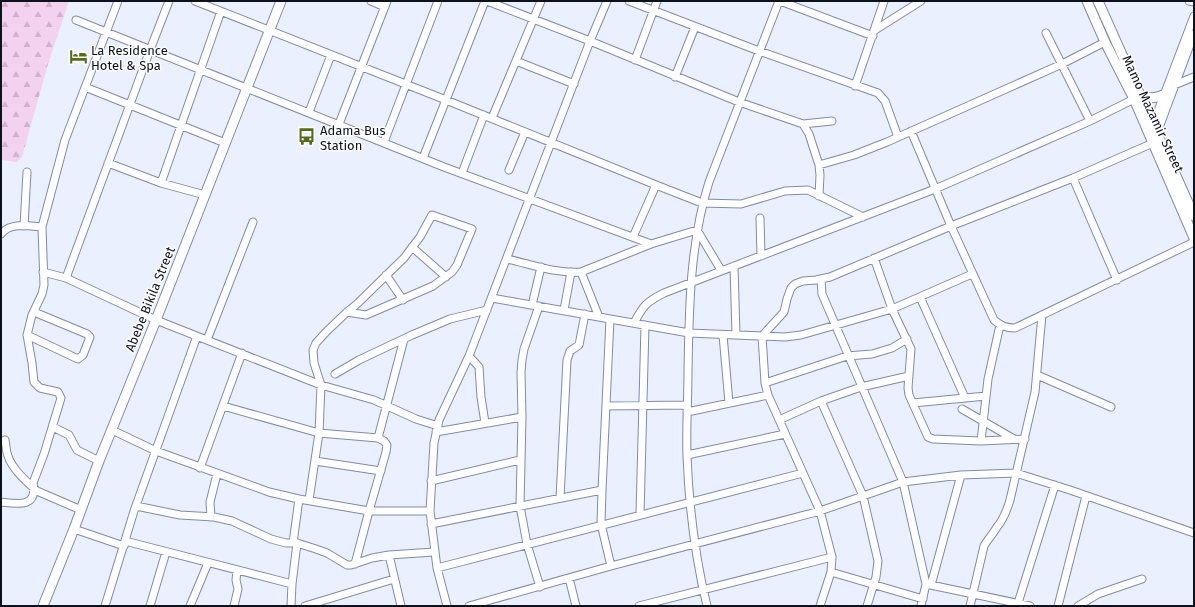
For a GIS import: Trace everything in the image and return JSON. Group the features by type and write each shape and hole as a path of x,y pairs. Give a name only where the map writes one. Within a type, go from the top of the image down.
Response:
{"main road":[{"name":"Abebe Bikila Street","path":"43,606 281,1"},
{"name":"Mamo Mazamir Street","path":"1087,1 1105,42 1137,97"},
{"name":"Mamo Mazamir Street","path":"1098,1 1194,238"},
{"path":"1137,97 1155,98 1169,88"},
{"name":"Mamo Mazamir Street","path":"1152,133 1194,216"}],"street":[{"path":"1,502 20,504 28,503 30,500 34,487 32,483 44,454 61,398 58,392 40,388 34,382 27,335 34,312 42,294 42,227 65,140 118,1"},
{"path":"66,278 169,1"},
{"path":"195,1 492,118 702,203 741,204 785,191 808,190 863,218"},
{"path":"161,183 200,69 218,10 219,1"},
{"path":"339,124 386,4 371,1"},
{"path":"384,142 438,1"},
{"path":"423,158 486,1 590,41 739,102 803,124 832,121"},
{"path":"492,118 541,1"},
{"path":"448,606 437,568 430,511 434,443 437,429 442,414 469,356 590,41 607,1"},
{"path":"629,1 759,51 878,93 885,101 898,137"},
{"path":"635,60 658,1"},
{"path":"706,606 690,503 687,455 688,333 697,230 702,203 739,102 780,1 874,33"},
{"path":"855,86 884,1"},
{"path":"874,33 921,1"},
{"path":"1189,1 1194,2"},
{"path":"812,606 821,605 831,572 832,557 820,511 768,395 762,336 784,312 786,299 791,288 795,284 803,281 830,277 951,226 1073,178 1152,133 1194,16"},
{"path":"76,20 423,158 651,244"},
{"path":"675,76 695,27"},
{"path":"1046,33 1090,121"},
{"path":"1152,133 1169,88 1194,34"},
{"path":"819,165 871,149 1062,64 1105,42"},
{"path":"309,112 331,55"},
{"path":"516,61 574,84"},
{"path":"1169,88 1194,77"},
{"path":"84,87 225,143"},
{"path":"634,323 642,308 650,300 692,281 863,218 935,189 1090,121 1137,97"},
{"path":"462,173 484,115"},
{"path":"803,124 809,134 819,165 819,196"},
{"path":"911,131 972,274 994,320 1006,328 1015,328 1194,242"},
{"path":"509,170 525,132"},
{"path":"108,163 161,183 205,195"},
{"path":"24,226 27,172"},
{"path":"1073,178 1117,280"},
{"path":"633,237 656,185"},
{"path":"309,500 319,433 321,385 314,363 313,350 316,343 347,312 386,275 412,247 420,237 432,215 472,229 457,265 452,272 433,286 366,315 347,312"},
{"path":"760,218 761,256"},
{"path":"206,340 253,222"},
{"path":"1,234 10,226 42,227"},
{"path":"507,258 541,267 580,272 651,244 697,230"},
{"path":"697,230 722,270"},
{"path":"412,247 446,277"},
{"path":"874,258 892,309 908,339 911,349 908,388 928,437 933,440 981,441 1025,439"},
{"path":"734,266 736,335"},
{"path":"540,586 527,544 520,506 520,460 522,360 535,305 541,267"},
{"path":"43,272 66,278 156,320 321,385 374,400 437,429 485,424 522,418"},
{"path":"564,310 571,272"},
{"path":"580,272 599,317"},
{"path":"492,298 688,333 793,337 892,309 972,274"},
{"path":"386,275 403,300"},
{"path":"821,279 822,294 903,482 928,585"},
{"path":"920,297 965,398"},
{"path":"335,374 359,360 450,319 486,310"},
{"path":"27,335 78,359 83,355 90,338 87,334 34,312"},
{"path":"560,498 568,356 570,351 579,346 585,314"},
{"path":"970,606 984,546 1002,521 1008,509 1035,392 1042,315"},
{"path":"610,319 601,524 612,566"},
{"path":"640,514 645,325"},
{"path":"981,441 988,379 1000,325"},
{"path":"723,335 729,403"},
{"path":"106,606 136,506 198,336"},
{"path":"378,438 404,339"},
{"path":"766,383 848,356 872,354 892,348 908,339"},
{"path":"200,468 242,353"},
{"path":"469,356 479,367 485,424"},
{"path":"1037,375 1111,407"},
{"path":"779,420 821,401 861,387 909,376"},
{"path":"606,406 642,406 687,409 729,403 768,395"},
{"path":"913,403 986,396"},
{"path":"821,401 864,496 878,560 874,584 867,606"},
{"path":"223,406 319,433 378,438 384,441 387,445 386,452 355,564"},
{"path":"962,409 1014,440"},
{"path":"53,427 69,435 78,450 99,461"},
{"path":"112,430 156,451 269,492 369,511 430,511"},
{"path":"687,455 785,434"},
{"path":"5,440 8,457 13,466 37,490 81,510"},
{"path":"431,481 520,460"},
{"path":"315,461 381,471"},
{"path":"437,568 601,524 690,503 803,473"},
{"path":"469,606 612,566 820,511 903,482 961,475 1016,473 1194,533"},
{"path":"211,517 210,502 217,474"},
{"path":"831,572 874,584 922,602 961,475"},
{"path":"1018,603 1055,485"},
{"path":"432,524 602,490"},
{"path":"1058,606 1086,496"},
{"path":"291,606 295,543 300,499"},
{"path":"136,506 180,515 211,517 232,521 271,539 286,543 295,543 327,553 347,565 389,555 434,552"},
{"path":"74,529 124,544 166,552 292,584"},
{"path":"150,606 166,552"},
{"path":"389,555 401,606"},
{"path":"639,606 832,557"},
{"path":"190,606 208,563"},
{"path":"234,606 238,589 236,580 237,570"},
{"path":"569,578 576,606"},
{"path":"305,606 394,579"},
{"path":"1078,606 1098,594 1142,579"},
{"path":"928,585 1030,606"}],"green space":[{"path":"1,1 69,1 48,64 22,157 16,162 1,160"}],"place":[{"name":"La Residence Hotel & Spa","path":"78,57"},
{"name":"Adama Bus Station","path":"307,137"}]}
